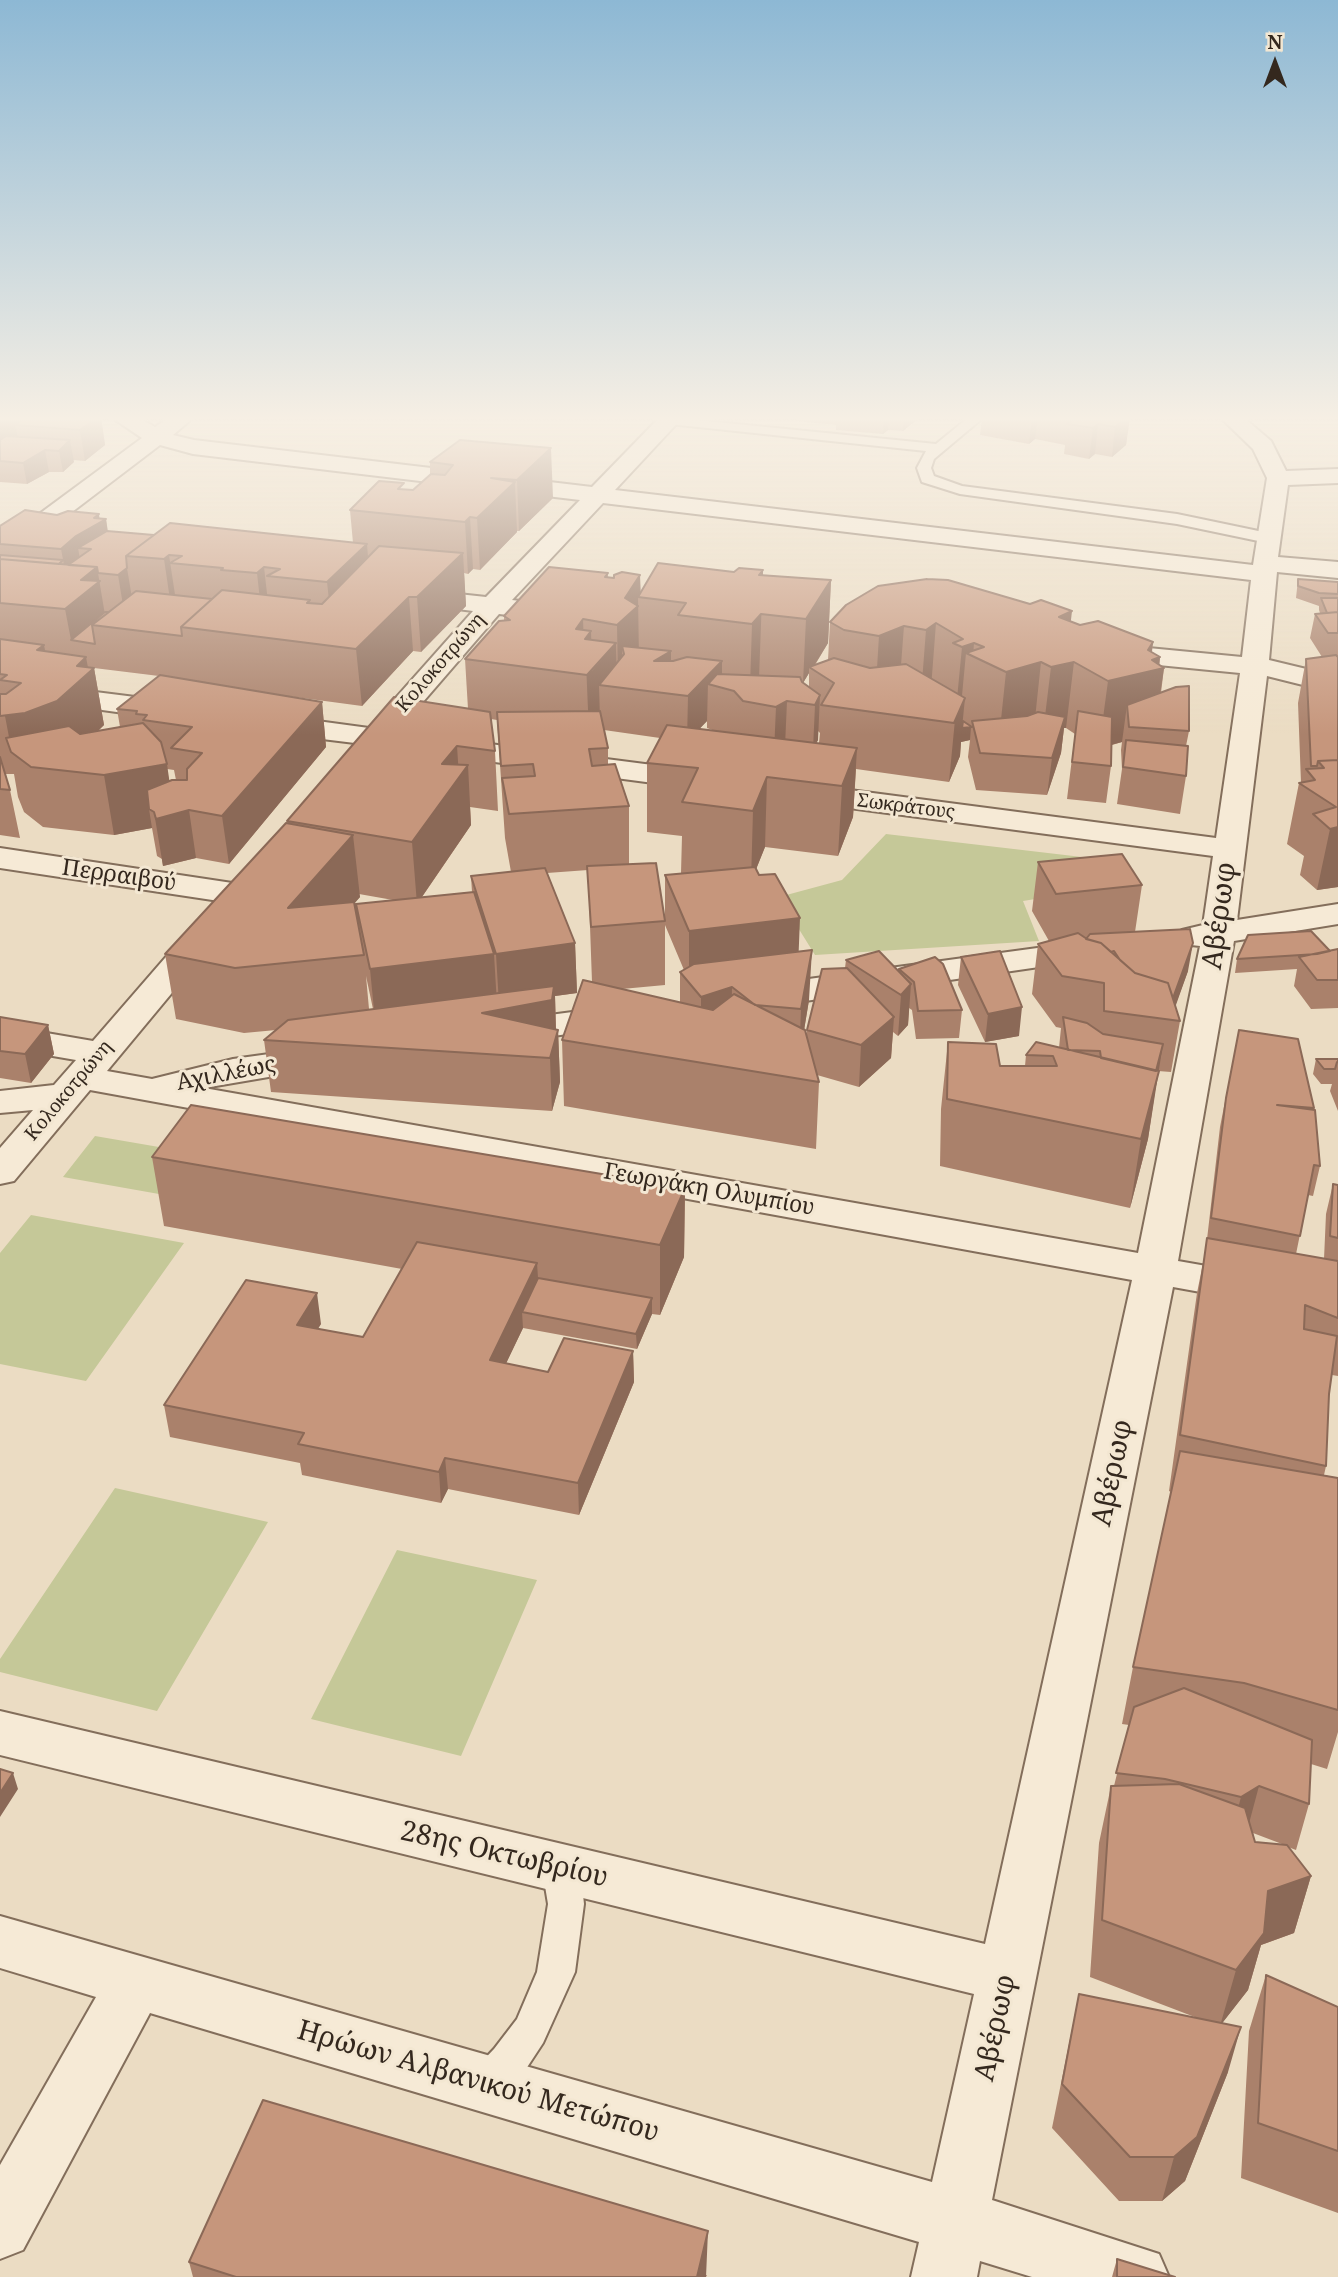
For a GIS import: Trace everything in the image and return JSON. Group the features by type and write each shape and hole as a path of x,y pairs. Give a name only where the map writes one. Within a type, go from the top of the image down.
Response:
{"street":[{"path":"1,552 40,523"},
{"name":"Κολοκοτρώνη","path":"367,748 492,606 572,523"},
{"path":"891,523 1265,558 1338,570"},
{"name":"Αβέρωφ","path":"950,2249 1155,1271 1219,933 1271,523"},
{"path":"1,552 44,556"},
{"path":"388,595 589,616"},
{"path":"1088,650 1255,664 1299,673 1338,695"},
{"path":"0,688 201,715"},
{"path":"242,720 367,748 720,782"},
{"name":"Σωκράτους","path":"775,790 1230,849"},
{"name":"Περραιβού","path":"0,858 248,883"},
{"name":"Κολοκοτρώνη","path":"0,1172 248,883"},
{"path":"1165,941 1338,915"},
{"path":"726,1002 1124,947"},
{"path":"466,1038 644,1013"},
{"name":"Γεωργάκη Ολυμπίου","path":"0,1036 82,1075 1338,1303"},
{"name":"Αχιλλέως","path":"153,1089 233,1070 357,1053"},
{"path":"0,1102 82,1075"},
{"name":"28ης Οκτωβρίου","path":"0,1733 1007,1976"},
{"name":"Ηρώων Αλβανικού Μετώπου","path":"0,1942 487,2084 950,2249 1136,2277"},
{"path":"0,2227 136,1982"}],"lane":[{"path":"1187,523 1265,558"},
{"path":"487,2084 508,2062 530,2031 556,1972 566,1904 560,1868"}],"green space":[{"path":"886,834 1116,861 1115,886 1023,901 1039,941 815,955 779,897 842,880"},
{"path":"95,1136 188,1152 159,1194 63,1177"},
{"path":"31,1215 184,1243 86,1381 0,1364 0,1253"},
{"path":"115,1488 268,1522 157,1711 0,1672 0,1659"},
{"path":"397,1550 537,1580 461,1756 311,1719"}],"building":[{"path":"4,523 98,523 76,536 61,549 0,544 0,526"},
{"path":"170,523 367,544 327,582 267,576 280,569 264,567 257,573 170,563 182,556 169,555 164,559 126,556"},
{"path":"107,531 154,535 126,556 127,568 118,575 98,573 97,567 68,565 91,549 78,548"},
{"path":"379,546 463,553 417,597 409,597 356,649 181,627 222,590 310,600 307,603 322,604"},
{"path":"0,555 63,560 59,564 0,559"},
{"path":"0,559 97,567 81,580 100,581 65,609 0,603"},
{"path":"658,563 734,572 739,568 763,570 759,575 831,580 806,619 761,614 752,624 678,615 686,603 638,597"},
{"path":"549,567 608,573 605,577 614,578 614,575 622,572 640,575 625,598 638,606 617,625 583,619 576,629 591,631 585,639 616,643 587,675 465,659 499,621 510,620 504,616"},
{"path":"927,579 948,580 1030,604 1041,600 1072,611 1059,617 1080,625 1098,621 1153,642 1148,650 1160,657 1152,660 1164,668 1108,681 1074,662 1051,667 1041,662 1006,672 966,653 984,647 974,643 962,647 953,643 963,639 936,623 926,630 904,626 879,636 844,630 830,622 846,605 878,586"},
{"path":"1298,579 1338,582 1338,594 1319,593 1298,586"},
{"path":"136,591 212,599 181,627 182,636 92,625"},
{"path":"1321,598 1338,598 1338,612 1327,613"},
{"path":"105,612 109,612 92,625 95,644 71,640"},
{"path":"1338,612 1338,633 1328,633 1315,614"},
{"path":"0,639 44,645 37,650 86,657 77,666 94,668 57,701 25,713 0,716 0,694 6,694 21,683 0,680 7,675 0,674"},
{"path":"622,646 671,651 654,661 673,661 687,657 722,661 688,696 599,685 624,654"},
{"path":"1336,655 1338,760 1318,761 1317,766 1311,766 1306,659"},
{"path":"834,658 870,668 906,664 965,698 954,723 821,705 834,683 809,667"},
{"path":"717,674 800,677 802,682 820,695 815,705 787,701 776,707 743,701 734,691 708,684"},
{"path":"160,675 322,702 222,816 189,810 156,819 154,812 149,809 147,790 172,780 187,780 187,769 202,753 171,748 192,727 143,720 147,715 117,709"},
{"path":"1189,686 1189,731 1129,727 1127,705 1176,687"},
{"path":"394,697 490,712 495,751 457,746 442,764 468,765 412,842 287,821"},
{"path":"600,711 608,748 589,749 592,766 615,764 629,806 509,814 502,778 535,776 533,764 501,766 497,712"},
{"path":"1078,711 1112,717 1111,766 1072,762"},
{"path":"1038,712 1065,717 1052,758 980,753 972,721 1027,716"},
{"path":"963,721 972,727 962,728"},
{"path":"143,723 161,742 167,764 104,775 31,767 11,752 6,738 69,726 80,734"},
{"path":"667,725 857,748 842,786 767,777 753,811 682,802 698,768 647,763"},
{"path":"1126,740 1188,746 1186,776 1123,767"},
{"path":"0,757 10,790 0,789"},
{"path":"1338,760 1338,827 1330,829 1313,814 1336,807 1299,783 1315,780 1306,769 1324,768 1318,761"},
{"path":"286,823 353,835 288,908 354,902 364,955 235,968 165,954"},
{"path":"1122,854 1142,885 1056,894 1038,862"},
{"path":"656,863 665,921 591,927 587,866"},
{"path":"755,867 759,875 775,874 800,918 689,931 665,875"},
{"path":"545,868 575,943 496,954 471,876"},
{"path":"474,892 494,954 370,969 356,904"},
{"path":"1190,929 1193,943 1173,998 1168,983 1135,973 1114,951 1111,952 1101,943 1086,939 1090,934"},
{"path":"1311,931 1330,951 1237,959 1248,935"},
{"path":"1078,933 1101,943 1135,973 1168,983 1180,1021 1104,1011 1104,983 1062,976 1038,944"},
{"path":"1338,949 1338,980 1317,980 1299,957"},
{"path":"812,950 801,1009 755,1005 732,987 701,997 680,972 694,964"},
{"path":"879,951 911,984 901,995 846,960"},
{"path":"1000,951 1022,1007 988,1014 961,957"},
{"path":"935,957 943,964 962,1010 918,1011 914,982 899,969"},
{"path":"847,968 894,1017 861,1045 807,1030 822,969"},
{"path":"583,980 713,1010 734,994 805,1030 819,1082 562,1040"},
{"path":"554,986 552,1000 482,1013 558,1030 550,1058 264,1040 288,1020"},
{"path":"0,1017 48,1025 25,1054 0,1051"},
{"path":"1063,1017 1087,1023 1103,1034 1163,1044 1156,1071 1101,1058 1100,1051 1068,1050"},
{"path":"1239,1030 1298,1039 1314,1108 1277,1105 1315,1110 1320,1166 1314,1165 1300,1236 1211,1218 1226,1098"},
{"path":"948,1042 996,1044 1000,1066 1057,1066 1053,1056 1026,1055 1036,1042 1159,1071 1141,1139 947,1099"},
{"path":"1316,1059 1338,1059 1338,1062 1335,1069 1324,1069"},
{"path":"191,1105 685,1188 660,1245 152,1157"},
{"path":"1333,1184 1338,1185 1338,1238 1330,1236"},
{"path":"1207,1238 1338,1261 1338,1318 1305,1305 1304,1329 1337,1336 1329,1394 1326,1466 1180,1435"},
{"path":"417,1242 537,1263 490,1360 548,1372 564,1338 633,1351 578,1483 445,1458 439,1472 298,1444 304,1433 164,1405 246,1280 317,1293 297,1325 363,1337"},
{"path":"538,1278 652,1298 636,1334 522,1312"},
{"path":"1180,1451 1338,1478 1338,1710 1244,1683 1133,1667"},
{"path":"1184,1688 1312,1740 1309,1804 1259,1786 1241,1797 1165,1779 1116,1773 1134,1707"},
{"path":"0,1769 13,1773 0,1793"},
{"path":"1179,1784 1245,1808 1255,1842 1287,1845 1311,1876 1268,1891 1264,1933 1236,1970 1102,1920 1111,1786"},
{"path":"1266,1975 1338,2007 1338,2151 1258,2123"},
{"path":"1079,1994 1241,2027 1197,2137 1174,2157 1130,2157 1062,2084"},
{"path":"263,2100 708,2231 697,2277 236,2277 189,2262"},
{"path":"1117,2259 1175,2277 1117,2277"}]}
